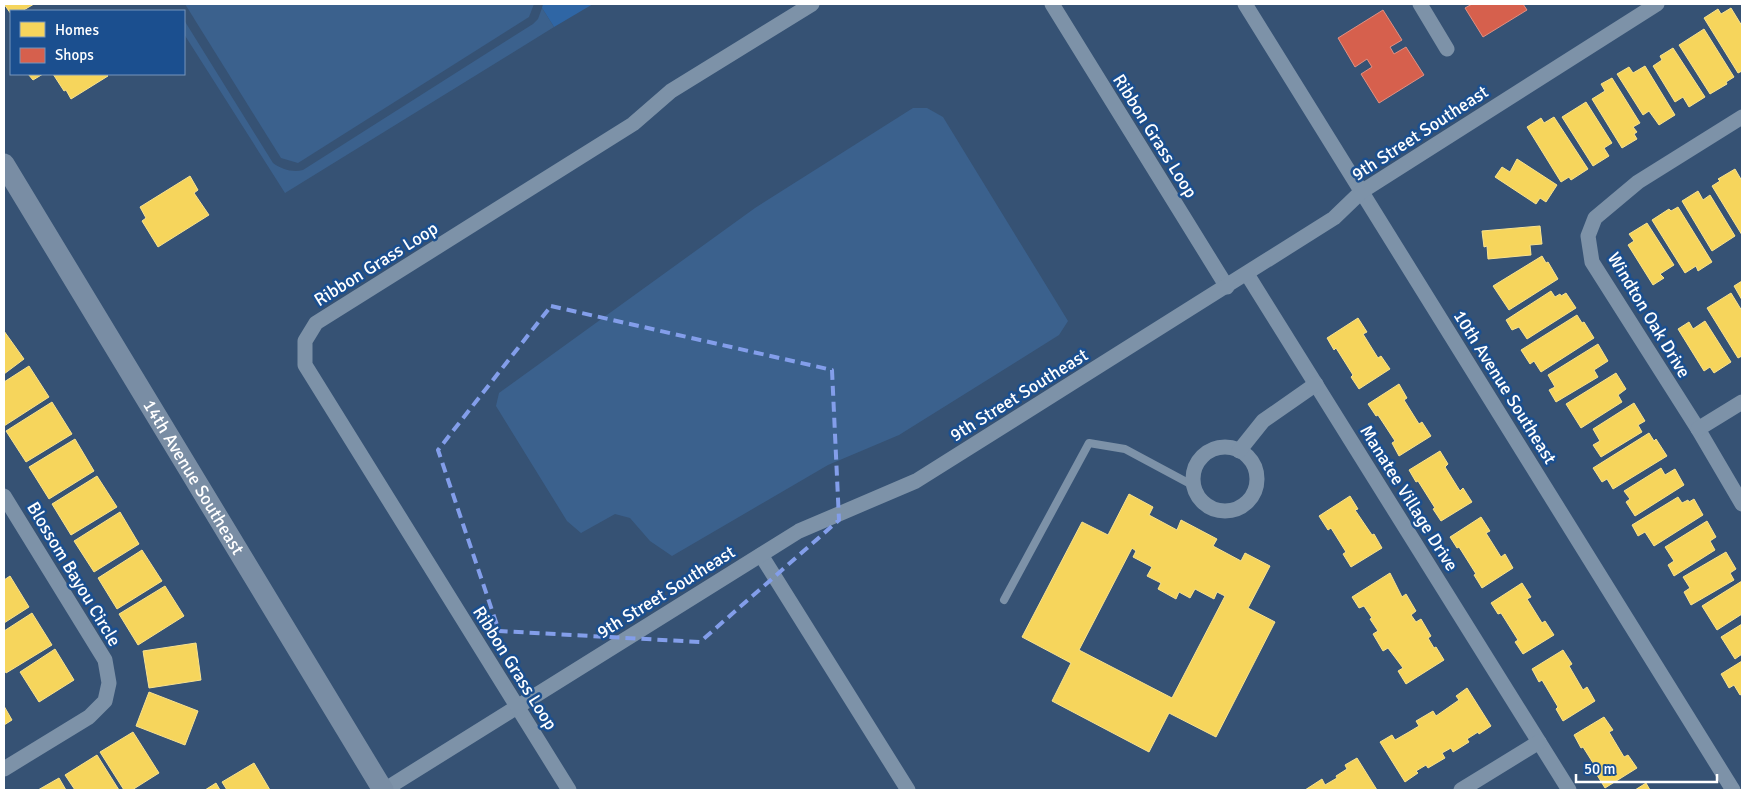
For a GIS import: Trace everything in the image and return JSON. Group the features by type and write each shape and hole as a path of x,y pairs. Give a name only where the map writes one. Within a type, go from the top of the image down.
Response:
{"street":[{"name":"Ribbon Grass Loop","path":"569,790 305,365 305,341 316,323 633,124 671,91 812,4"},
{"name":"Ribbon Grass Loop","path":"1052,4 1227,287"},
{"name":"10th Avenue Southeast","path":"1245,4 1734,790"},
{"path":"1420,4 1447,49"},
{"name":"9th Street Southeast","path":"383,790 800,530 916,480 1248,274 1334,218 1361,192 1657,4"},
{"name":"Windton Oak Drive","path":"1742,117 1638,182 1595,218 1588,236 1592,262 1698,430 1742,504"},
{"name":"14th Avenue Southeast","path":"4,164 383,790"},
{"name":"Manatee Village Drive","path":"1248,274 1570,790"},
{"path":"1239,451 1263,421 1316,384"},
{"path":"1698,430 1742,402"},
{"path":"1220,448 1230,448 1248,457 1254,466 1257,476 1256,487 1252,497 1245,505 1235,510 1214,509 1205,504 1198,496 1194,486 1196,466 1202,457 1210,451 1220,448"},
{"name":"Blossom Bayou Circle","path":"4,496 105,660 109,683 104,701 89,717 4,770"},
{"path":"761,555 908,790"},
{"path":"1462,790 1539,742"}],"lane":[{"path":"1004,600 1089,443 1125,449 1194,486"}],"highlighted area":[{"path":"551,306 832,370 839,520 700,642 499,631 438,450"}],"shaded area":[{"path":"185,4 534,4 529,17 298,163 281,158"},
{"path":"543,4 593,4 554,27 542,8"},
{"path":"542,8 554,27 285,193 185,36 185,22 273,163 287,170 299,171 533,24 538,19"},
{"path":"913,108 927,108 943,117 1068,321 1059,335 899,435 828,465 672,556 650,541 630,518 615,514 581,533 567,521 496,406 499,393 755,208"}],"building: Homes":[{"path":"4,4 34,4 24,10 10,10 10,13"},
{"path":"1731,8 1742,26 1742,71 1738,73 1704,18 1718,9 1721,14"},
{"path":"1704,29 1734,77 1726,82 1727,84 1710,94 1679,45"},
{"path":"1673,48 1705,97 1689,107 1683,97 1675,102 1653,66 1662,60 1660,56"},
{"path":"1645,66 1675,115 1659,125 1649,111 1643,115 1617,74 1629,67 1633,73"},
{"path":"29,75 41,75 33,80"},
{"path":"54,75 108,76 71,99 66,90 64,91"},
{"path":"1612,78 1640,123 1633,127 1637,132 1634,134 1637,139 1622,148 1592,99 1605,91 1601,84"},
{"path":"1586,102 1612,143 1604,148 1609,156 1593,166 1562,117"},
{"path":"1554,117 1588,169 1571,180 1569,177 1561,182 1527,127 1541,118 1544,123"},
{"path":"1517,159 1557,185 1546,202 1540,198 1536,204 1495,177 1502,167 1510,172"},
{"path":"1735,169 1742,181 1742,235 1712,186 1720,181 1718,179"},
{"path":"190,176 198,190 194,193 209,215 158,247 142,221 146,218 140,207"},
{"path":"1698,191 1703,200 1710,195 1735,236 1712,251 1682,201"},
{"path":"1678,207 1712,262 1698,271 1696,266 1685,273 1652,220 1669,209 1671,211"},
{"path":"1647,223 1674,265 1660,274 1664,278 1653,285 1628,245 1634,241 1629,234"},
{"path":"1540,226 1542,244 1530,245 1531,255 1488,259 1487,246 1484,247 1482,231"},
{"path":"1542,256 1558,279 1509,310 1493,286"},
{"path":"1742,281 1742,300 1734,286"},
{"path":"1551,291 1555,297 1566,293 1576,308 1527,339 1519,327 1512,330 1506,320"},
{"path":"1731,293 1742,311 1742,356 1738,358 1707,308"},
{"path":"1577,315 1594,338 1541,372 1534,361 1530,364 1521,350"},
{"path":"1358,318 1367,332 1363,334 1378,358 1381,356 1390,369 1359,389 1351,377 1353,375 1336,348 1334,350 1327,338"},
{"path":"1705,321 1731,362 1714,373 1710,367 1704,371 1678,329 1689,322 1693,329"},
{"path":"4,331 24,359 4,374"},
{"path":"1598,344 1608,361 1594,370 1598,377 1556,402 1549,390 1555,387 1548,375"},
{"path":"29,366 49,397 4,426 4,382"},
{"path":"1616,373 1626,389 1618,395 1622,402 1581,428 1566,404"},
{"path":"1399,384 1407,398 1404,400 1419,424 1422,422 1431,436 1399,456 1392,443 1395,441 1378,415 1376,416 1368,404"},
{"path":"52,402 72,434 26,462 6,431"},
{"path":"1634,403 1645,421 1638,425 1642,432 1601,457 1593,445 1600,441 1593,429"},
{"path":"1649,433 1654,441 1656,439 1667,456 1613,489 1607,479 1602,482 1593,468"},
{"path":"75,439 94,471 49,499 29,467"},
{"path":"1440,451 1448,464 1445,467 1460,491 1463,488 1472,502 1441,521 1433,509 1435,508 1409,470"},
{"path":"1661,468 1665,475 1675,469 1684,485 1635,516 1626,502 1630,499 1624,491"},
{"path":"97,476 117,507 71,535 52,504"},
{"path":"1129,494 1153,507 1149,515 1177,530 1181,520 1217,539 1213,546 1241,561 1245,553 1270,566 1248,608 1275,622 1216,737 1169,713 1149,752 1052,701 1071,663 1022,637 1082,522 1108,535","holes":["1132,548 1136,551 1133,557 1152,567 1147,576 1161,583 1158,589 1176,599 1179,592 1190,598 1195,589 1214,599 1217,592 1225,596 1172,698 1079,650"]},
{"path":"1350,496 1358,509 1355,510 1372,535 1374,534 1382,548 1351,567 1343,554 1346,552 1331,528 1328,530 1319,516"},
{"path":"1678,497 1682,503 1694,499 1703,515 1654,546 1645,532 1638,536 1632,525"},
{"path":"120,512 139,544 94,572 74,541"},
{"path":"1481,517 1490,531 1486,533 1501,557 1505,554 1513,568 1482,588 1474,575 1476,574 1459,547 1457,548 1450,537"},
{"path":"1707,521 1716,537 1710,541 1715,550 1674,576 1668,565 1674,561 1665,547"},
{"path":"142,550 162,581 117,609 98,578"},
{"path":"1726,552 1736,569 1730,573 1734,580 1691,605 1684,592 1690,588 1683,577"},
{"path":"1390,573 1402,597 1406,594 1416,611 1411,615 1416,622 1421,619 1431,636 1428,638 1444,660 1406,684 1398,671 1403,668 1388,648 1383,651 1373,634 1378,631 1370,619 1372,618 1364,606 1359,608 1352,597"},
{"path":"10,576 29,607 4,623 4,580"},
{"path":"1742,581 1742,614 1717,630 1702,606"},
{"path":"1522,583 1531,597 1527,599 1542,623 1545,621 1554,635 1523,654 1515,642 1518,640 1501,613 1498,614 1491,603"},
{"path":"165,586 184,616 138,645 119,614"},
{"path":"32,613 52,645 6,673 4,669 4,631"},
{"path":"1742,624 1742,654 1735,659 1721,637"},
{"path":"196,643 201,680 149,688 143,651"},
{"path":"55,649 74,680 39,702 20,672"},
{"path":"1563,650 1572,664 1569,666 1583,690 1587,687 1595,701 1563,721 1556,709 1558,707 1542,680 1539,682 1532,669"},
{"path":"1742,661 1742,694 1740,695 1734,685 1729,688 1721,674"},
{"path":"1467,688 1491,726 1467,739 1469,742 1453,752 1451,748 1442,753 1445,758 1428,768 1426,765 1416,771 1418,773 1405,782 1380,742 1392,735 1395,740 1409,732 1419,726 1416,721 1433,711 1436,716 1459,700 1456,696"},
{"path":"149,692 198,711 185,745 136,726"},
{"path":"4,706 12,720 4,725"},
{"path":"1604,717 1613,730 1609,732 1624,757 1628,755 1637,768 1605,788 1597,775 1600,774 1574,735"},
{"path":"133,732 159,773 132,790 124,790 100,752"},
{"path":"97,755 119,790 75,790 65,775"},
{"path":"1357,758 1377,790 1305,790 1322,779 1325,785 1337,778 1336,776 1347,769 1345,765"},
{"path":"254,763 270,790 227,790 222,782"},
{"path":"59,778 66,790 38,790"},
{"path":"216,783 220,790 205,790"},
{"path":"1646,783 1650,790 1635,790"}],"building: Shops":[{"path":"1472,4 1523,4 1527,10 1483,37 1465,8"},
{"path":"1383,10 1402,40 1390,47 1394,54 1406,47 1424,75 1379,103 1361,74 1372,67 1367,59 1355,67 1338,38"}]}
